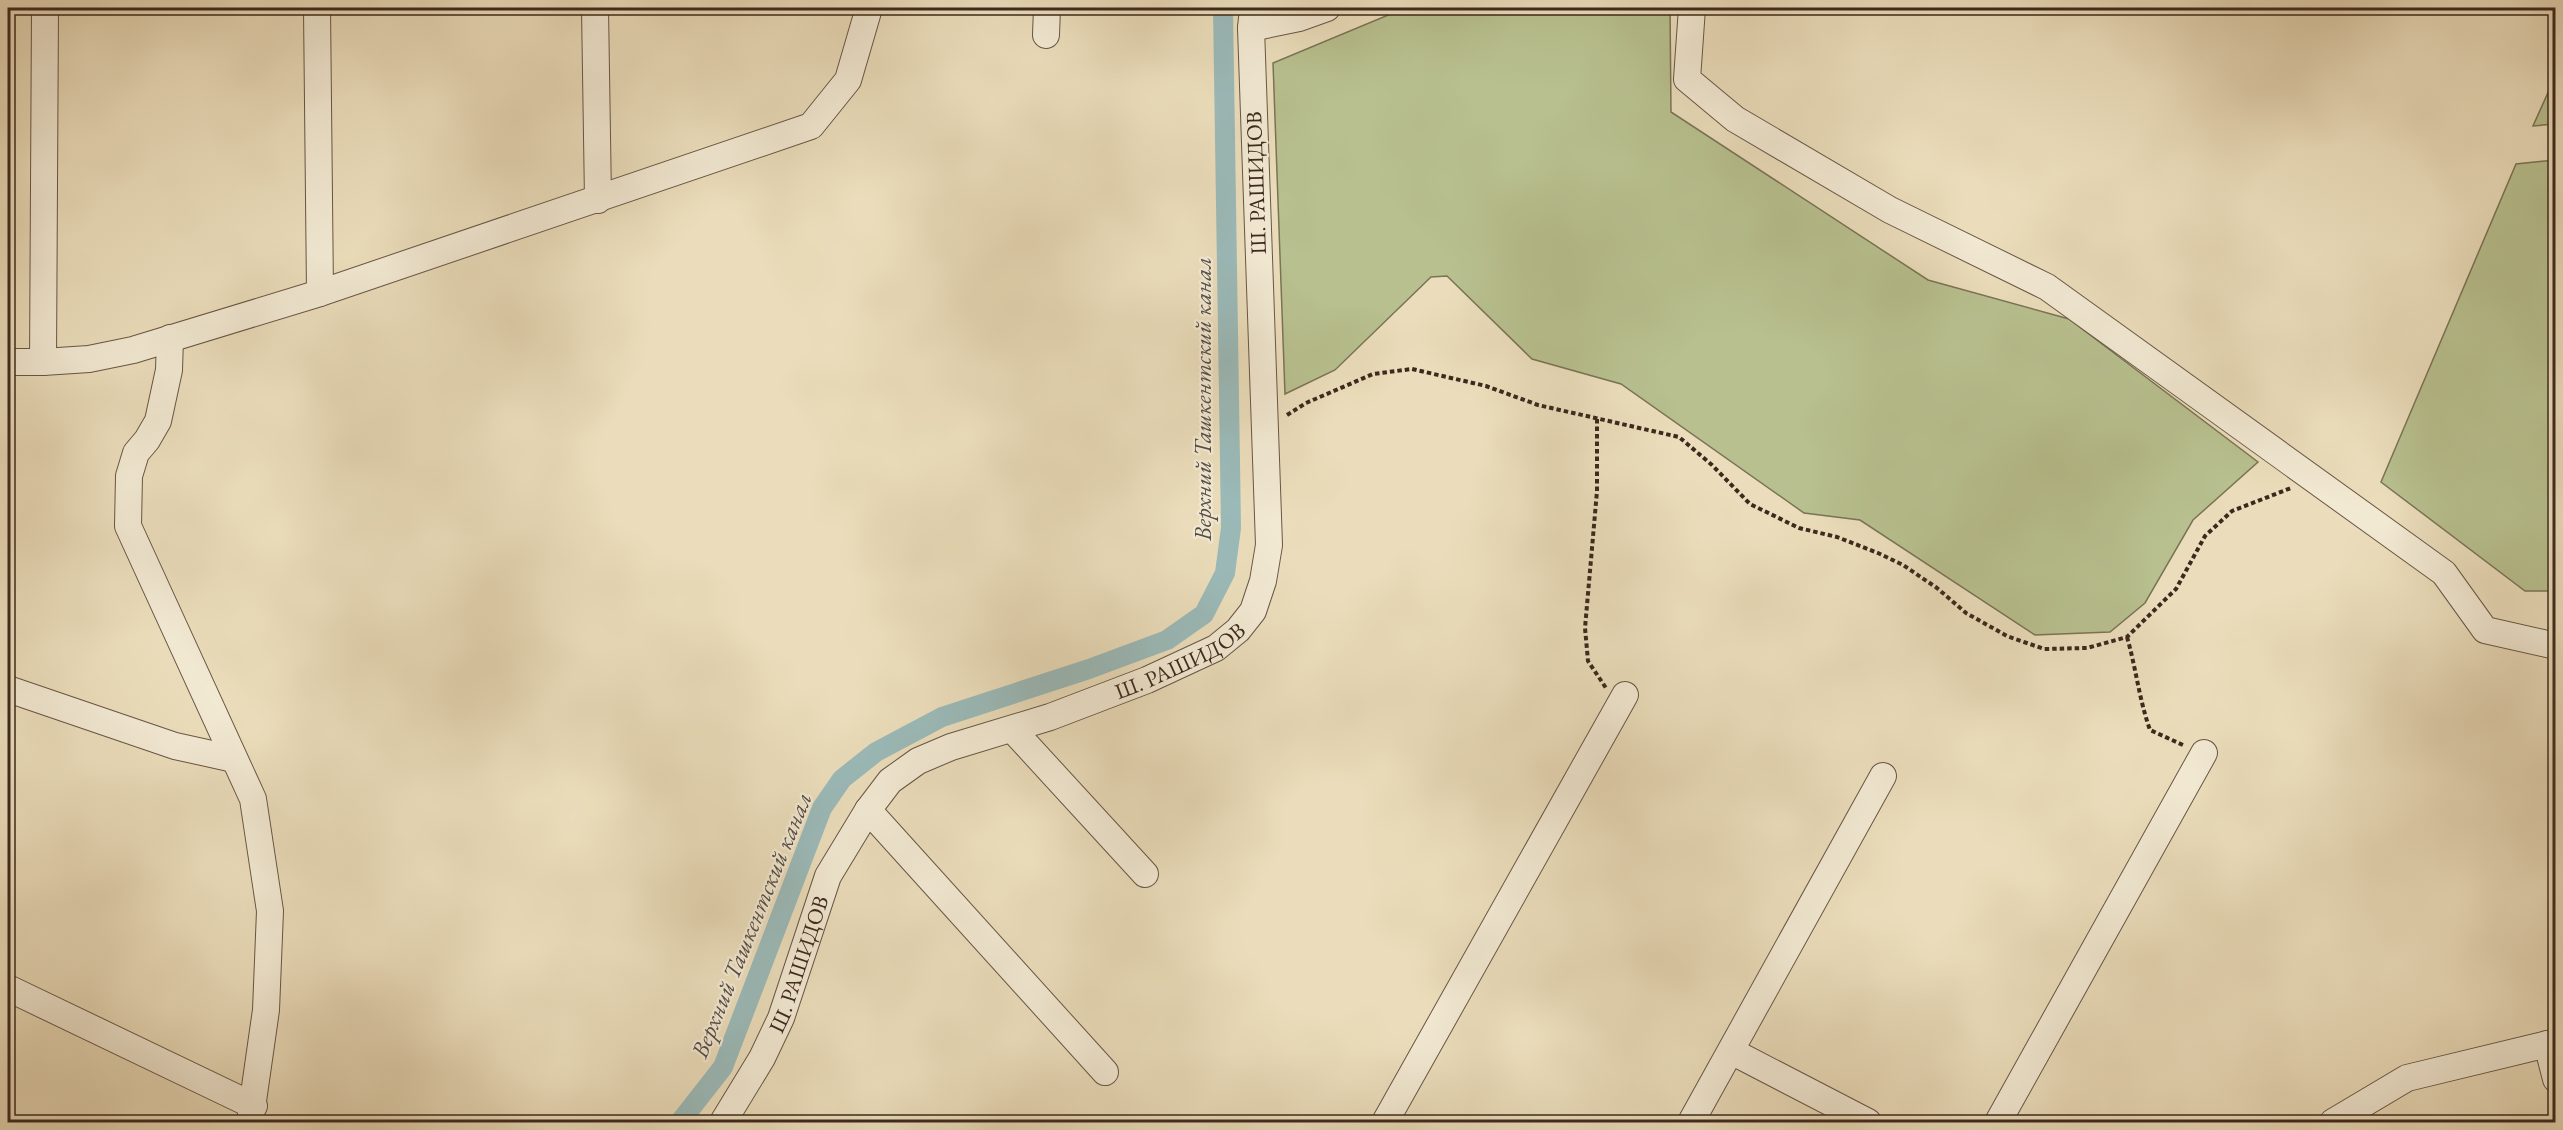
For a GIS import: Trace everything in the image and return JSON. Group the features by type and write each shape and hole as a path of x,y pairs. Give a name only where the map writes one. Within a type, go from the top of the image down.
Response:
{"street":[{"path":"43,362 45,8"},
{"path":"317,8 320,293"},
{"path":"595,8 597,200"},
{"path":"8,362 89,359 133,350 320,293 811,126 848,80 869,8"},
{"path":"1046,35 1047,8"},
{"path":"1252,18 1299,18 1327,8"},
{"path":"1692,8 1687,79 1735,119 1890,210 2047,287 2444,573 2485,630 2556,646"},
{"name":"Ш. РАШИДОВ","path":"723,1122 756,1068 781,1018 828,876 868,810 890,781 918,761 951,747 1050,717 1147,680 1216,648 1239,630 1253,611 1263,581 1269,545 1252,18"},
{"path":"8,988 252,1114 266,1010 270,911 253,799 128,526 129,476 136,453 158,421 169,370 170,338"},
{"path":"8,689 175,746 234,759"},
{"path":"1384,1122 1624,695"},
{"path":"1012,729 1145,874"},
{"path":"1998,1122 2204,753"},
{"path":"1691,1122 1883,776"},
{"path":"868,810 1105,1072"},
{"path":"2333,1122 2407,1078 2552,1043 2556,1079"},
{"path":"1731,1051 1868,1122"}],"path":[{"path":"1265,427 1306,403 1373,374 1413,369 1486,386 1538,405 1679,437 1712,465 1750,504 1799,528 1837,537 1903,565 1937,588 1966,613 2007,636 2044,649 2087,648 2127,637 2176,589 2205,536 2232,511 2276,493 2316,481"},
{"path":"1597,419 1597,491 1585,628 1588,661 1605,688 1624,695"},
{"path":"2127,637 2136,667 2139,699 2150,730 2204,753"}],"green space":[{"path":"1405,8 1670,8 1671,112 1928,280 2069,319 2258,462 2193,520 2145,603 2110,632 2035,635 1860,520 1804,513 1621,384 1532,359 1447,276 1431,277 1335,370 1285,394 1273,63"},
{"path":"2555,77 2555,124 2533,126"},
{"path":"2555,160 2555,591 2525,591 2381,482 2516,164"}],"waterway":[{"name":"Верхний Ташкентский канал","path":"680,1122 723,1067 822,808 842,779 876,752 942,717 1089,669 1167,640 1204,614 1225,573 1231,528 1223,8"}]}
